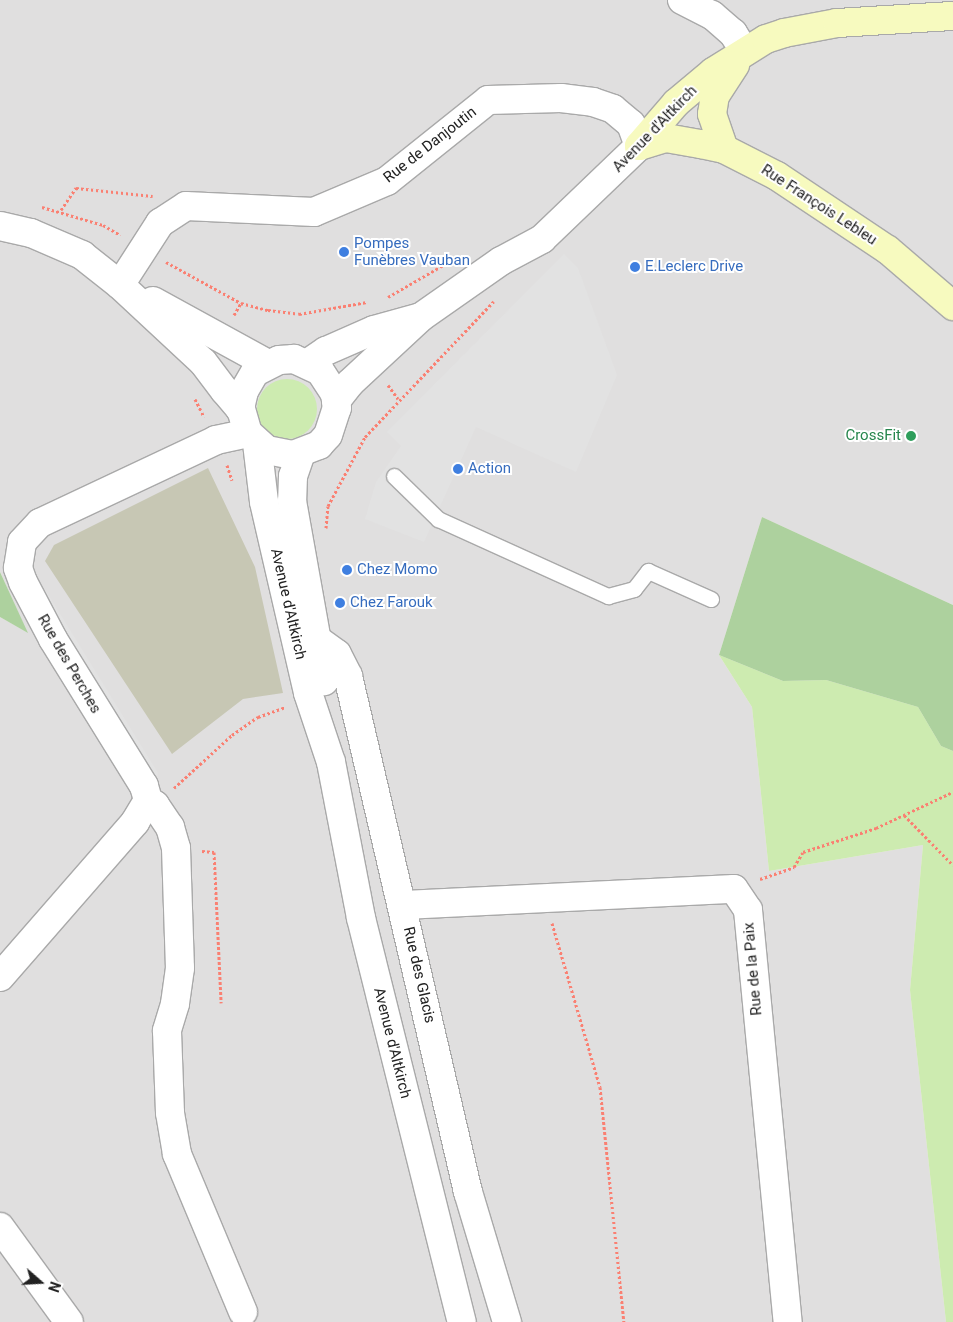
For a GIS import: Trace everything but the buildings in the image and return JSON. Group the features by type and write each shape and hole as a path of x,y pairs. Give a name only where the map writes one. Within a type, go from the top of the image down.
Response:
{"main road":[{"name":"Avenue d'Altkirch","path":"639,146 676,103 713,72 766,39 810,27 953,16"},
{"path":"724,149 716,134 712,114 715,96 745,52"},
{"name":"Rue François Lebleu","path":"639,146 674,138 724,149 778,176 830,208 888,250 953,306"}],"street":[{"path":"682,0 712,15 733,33 745,52"},
{"name":"Rue de Danjoutin","path":"186,206 314,212 388,181 488,100 561,98 593,102 613,109 631,124 639,146"},
{"name":"Avenue d'Altkirch","path":"336,401 350,383 421,317 501,261 542,239 639,146"},
{"path":"120,285 160,223 186,206"},
{"path":"0,226 30,233 82,255 120,285 203,362 248,429 280,454 301,453 319,445 328,434 334,422 336,401 330,382 308,363 294,359 268,364 255,372 244,390 248,429"},
{"path":"120,285 268,364"},
{"name":"Avenue d'Altkirch","path":"308,363 326,351 374,330 421,317"},
{"name":"Avenue d'Altkirch","path":"248,429 308,693 330,762 361,918 462,1322"},
{"name":"Rue des Perches","path":"243,1312 177,1154 170,1113 167,1031 175,1004 180,968 176,848 170,827 152,802 144,786 52,639 23,582 18,568 22,542 40,523 216,440 248,429"},
{"name":"Avenue d'Altkirch","path":"301,453 293,476 292,501 325,687 330,762"},
{"name":"Rue des Glacis","path":"315,638 338,654 348,676 404,905 468,1192 508,1322"},
{"path":"0,977 152,802"},
{"path":"404,905 734,889"},
{"name":"Rue de la Paix","path":"734,889 748,910 788,1322"},
{"path":"0,1226 69,1322"}],"lane":[{"path":"394,476 438,519 608,596 634,589 648,571 711,599"}],"path":[{"path":"186,206 156,196 76,188 61,210 103,226 241,303 268,310 299,314 377,300"},
{"path":"385,298 455,258"},
{"path":"328,506 364,437 500,295"},
{"path":"152,802 232,735 258,717 286,706"},
{"path":"734,889 794,867 803,852 876,828 953,792"},
{"path":"904,815 953,866"},
{"path":"176,848 214,852 221,1002"},
{"path":"545,899 600,1087 624,1322"}],"shaded area":[{"path":"0,0 953,0 953,605 762,517 719,655 752,707 769,871 923,845 910,990 946,1322 0,1322 0,617 27,632 0,572"},
{"path":"564,254 578,268 617,375 576,472 476,427 424,542 365,519 376,482 401,446 387,432"},
{"path":"208,468 255,567 283,693 243,699 172,754 45,561 54,545"},
{"path":"32,588 46,591 158,773 157,785"}],"green space":[{"path":"287,379 303,384 308,388 312,393 317,409 312,425 308,430 303,434 287,439 271,434 266,430 262,425 257,409 262,393 266,388 271,384"},
{"path":"762,517 953,605 953,751 941,746 918,707 826,680 783,681 719,655"},
{"path":"0,572 28,633 0,617"},
{"path":"719,655 783,681 826,680 918,707 941,746 953,751 953,1322 946,1322 910,990 923,845 769,871 752,707"}],"place":[{"name":"Pompes Funèbres Vauban","path":"344,252"},
{"name":"E.Leclerc Drive","path":"635,267"},
{"name":"CrossFit","path":"911,436"},
{"name":"Action","path":"458,469"},
{"name":"Chez Momo","path":"347,570"},
{"name":"Chez Farouk","path":"340,603"}]}
